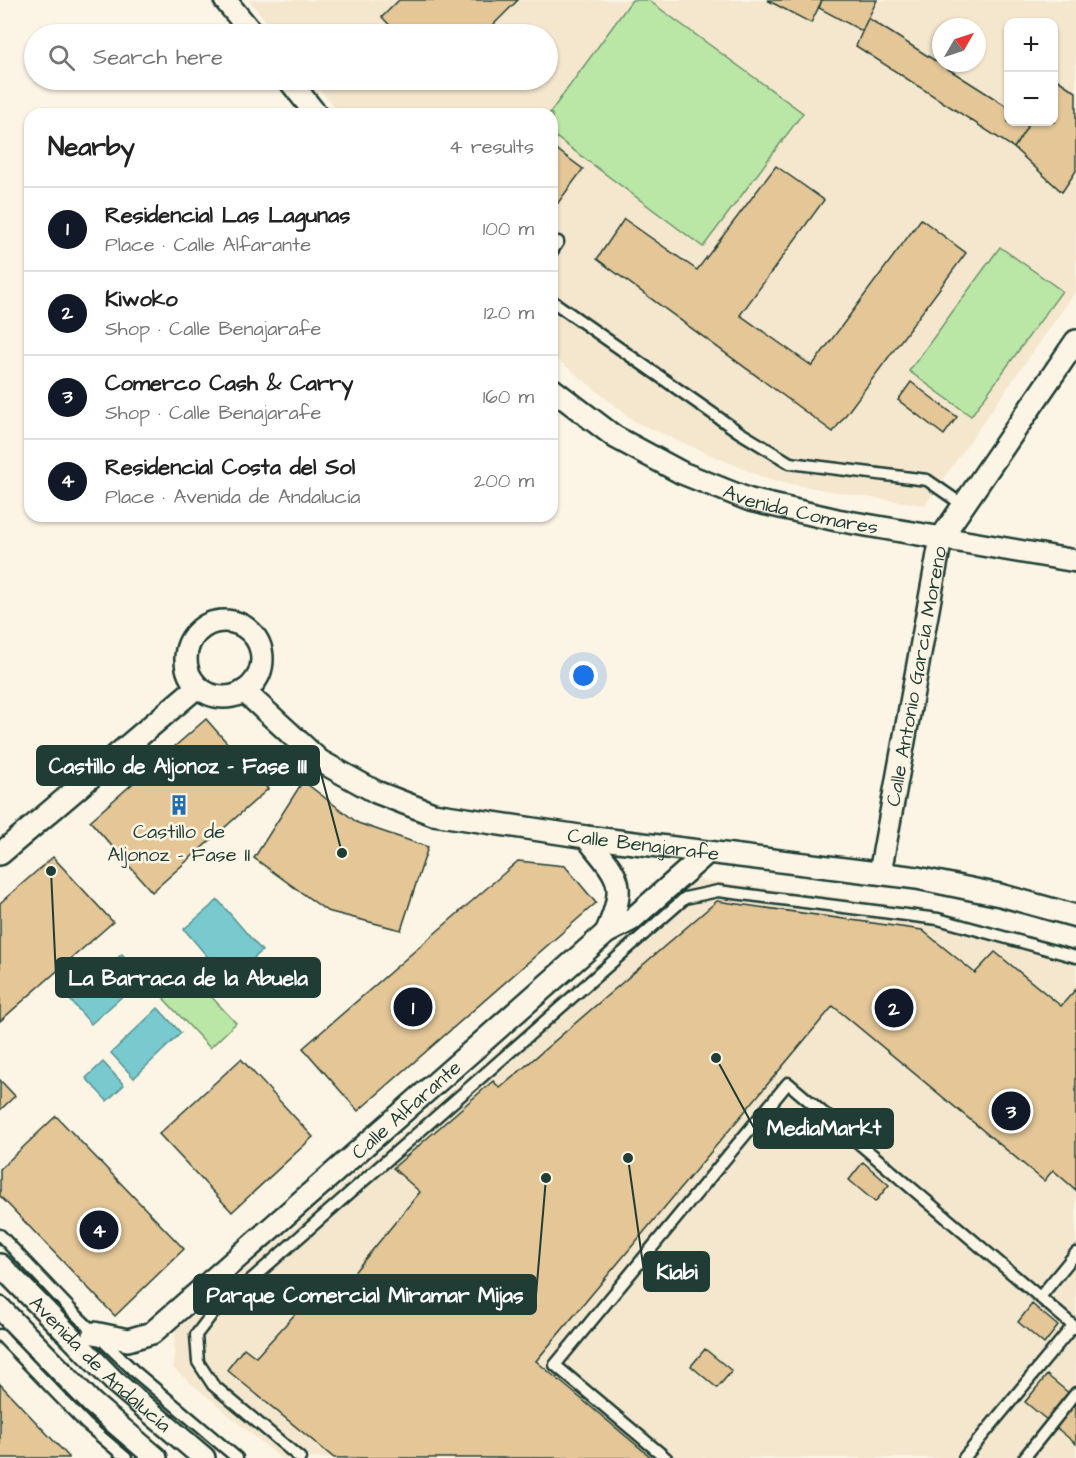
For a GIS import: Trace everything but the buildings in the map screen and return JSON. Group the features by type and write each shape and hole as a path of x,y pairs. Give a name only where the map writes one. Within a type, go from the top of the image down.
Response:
{"street":[{"path":"225,0 245,24"},
{"path":"297,90 311,108"},
{"name":"Calle Antonio García Moreno","path":"880,873 941,538 1076,341"},
{"name":"Avenida Comares","path":"558,394 615,437 682,473 750,500 837,520 1076,561"},
{"path":"225,620 248,628 261,649 260,673 244,691 221,697 208,694 197,687 189,676 185,663 186,650 191,637 200,627 225,620"},
{"path":"0,855 197,687"},
{"name":"Calle Benajarafe","path":"244,691 320,761 376,792 433,814 586,837 880,873 1000,896 1076,916"},
{"path":"586,837 616,875 619,904 606,933"},
{"name":"Calle Alfarante","path":"94,1333 128,1340 152,1333 606,933 631,920 708,852"},
{"name":"Avenida de Andalucía","path":"0,1265 115,1382 204,1458"},
{"name":"Avenida de Andalucía","path":"0,1308 92,1403 156,1458"}],"lane":[{"path":"558,304 739,432 790,463 927,480 963,505"},
{"path":"300,1458 213,1385 198,1362 196,1335 212,1314 685,897 718,891 938,919 1076,957"},
{"path":"666,1458 555,1365 788,1083 1074,1327 964,1458"},
{"path":"0,1235 94,1333 237,1458"},
{"path":"1040,1297 1076,1253"},
{"path":"0,1335 86,1424 126,1458"},
{"path":"1024,1458 1076,1393"}],"shaded area":[{"path":"249,0 1076,0 1076,291 925,505 769,480 635,422 558,360 558,108 335,108 320,90 558,90 558,24 268,24"},
{"path":"694,879 928,909 1076,949 1076,1458 280,1458 173,1368 175,1331"}],"green space":[{"path":"632,0 648,0 803,113 703,247 558,138 558,108 553,108"},
{"path":"1000,247 1062,291 971,416 909,371"},
{"path":"190,974 236,1023 210,1048 164,999"}],"water":[{"path":"218,900 262,951 228,981 184,929"},
{"path":"122,954 143,978 91,1024 70,1000"},
{"path":"158,1008 181,1033 134,1078 111,1053"},
{"path":"103,1062 124,1085 107,1101 86,1078"}],"place":[{"name":"Castillo de Aljonoz - Fase II","path":"179,805"},
{"name":"Castillo de Aljonoz - Fase III","path":"342,853"},
{"name":"La Barraca de la Abuela","path":"51,871"},
{"name":"Residencial Las Lagunas","path":"413,1007"},
{"name":"Kiwoko","path":"894,1008"},
{"name":"MediaMarkt","path":"716,1058"},
{"name":"Comerco Cash & Carry","path":"1011,1111"},
{"name":"Kiabi","path":"628,1158"},
{"name":"Parque Comercial Miramar Mijas","path":"546,1178"},
{"name":"Residencial Costa del Sol","path":"99,1230"}]}
